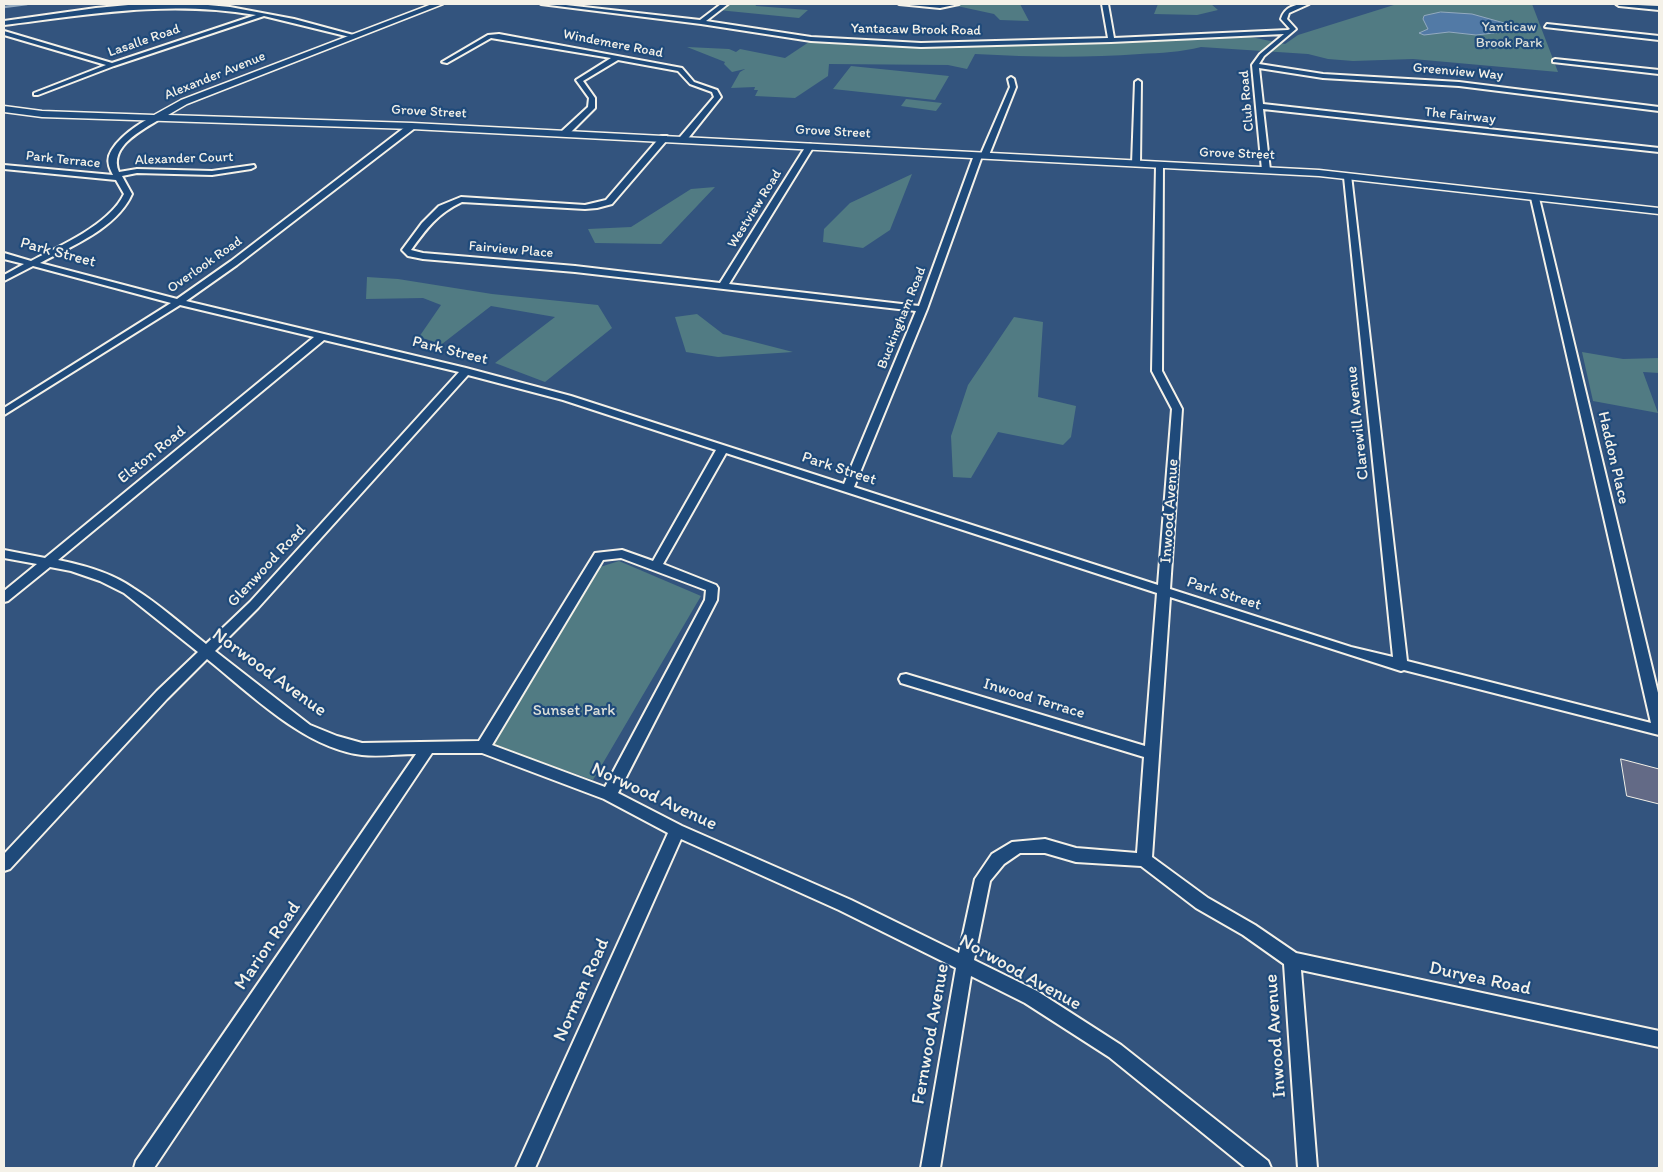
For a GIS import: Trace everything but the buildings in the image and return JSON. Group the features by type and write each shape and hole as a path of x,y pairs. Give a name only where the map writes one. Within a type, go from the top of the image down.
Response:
{"main road":[{"name":"Alexander Avenue","path":"157,117 184,102 439,4"},
{"name":"Grove Street","path":"4,109 42,114 412,126 1266,170 1348,177 1659,211"},
{"path":"4,114 42,114"}],"street":[{"name":"Yantacaw Brook Road","path":"544,4 701,22 811,39 866,43 921,45 1111,40 1291,32"},
{"path":"701,22 710,13 725,4"},
{"path":"902,4 940,6 956,4"},
{"path":"1105,4 1111,40"},
{"path":"1291,32 1293,29 1284,19 1285,13 1299,4"},
{"path":"1619,4 1659,8"},
{"path":"4,23 147,5 215,6 354,36"},
{"name":"Lasalle Road","path":"36,94 112,65 262,15"},
{"path":"1547,26 1659,38"},
{"path":"4,32 112,65"},
{"name":"Club Road","path":"1266,170 1255,65 1257,59 1291,32"},
{"name":"Windemere Road","path":"445,62 490,36 499,36 680,69 692,84 715,91 718,97 683,139"},
{"path":"565,133 591,108 592,98 580,80 618,57"},
{"path":"1554,61 1659,72"},
{"name":"Greenview Way","path":"1255,65 1323,76 1459,84 1659,109"},
{"name":"Buckingham Road","path":"848,488 922,309 981,155 1013,87 1011,78"},
{"path":"1136,164 1138,82"},
{"name":"The Fairway","path":"1258,106 1659,150"},
{"name":"Alexander Avenue","path":"4,278 88,234 122,209 128,200 128,194 112,162 114,154 130,136 157,117"},
{"name":"Overlook Road","path":"4,412 179,302 242,257 412,126"},
{"name":"Fairview Place","path":"664,138 609,202 585,207 461,199 442,208 425,225 406,250 411,254 423,256 575,269 922,309"},
{"name":"Westview Road","path":"723,286 810,146"},
{"name":"Inwood Avenue","path":"1160,166 1157,371 1177,409 1144,860 1202,903 1249,930 1292,960 1307,1168"},
{"name":"Park Terrace","path":"4,167 118,177"},
{"name":"Alexander Court","path":"118,177 137,171 212,173 251,167"},
{"name":"Clarewill Avenue","path":"1348,177 1401,666"},
{"name":"Haddon Place","path":"1534,198 1659,725"},
{"name":"Park Street","path":"4,256 179,302 466,371 567,398 1350,652 1659,730"},
{"name":"Elston Road","path":"4,598 321,337"},
{"name":"Glenwood Road","path":"4,864 162,695 254,605 466,371"},
{"path":"656,566 723,448"},
{"name":"Norwood Avenue","path":"4,554 73,566 128,590 305,729 334,741 362,749 483,748 609,795 678,830 845,904 1031,998 1115,1051 1261,1168"},
{"path":"483,748 599,556 622,554 712,588 711,600 609,795"},
{"name":"Inwood Terrace","path":"906,679 1153,754"},
{"name":"Marion Road","path":"143,1168 428,748"},
{"name":"Norman Road","path":"526,1168 678,830"},
{"name":"Fernwood Avenue","path":"930,1168 964,964 983,878 998,858 1017,847 1045,846 1076,855 1144,860"},
{"name":"Duryea Road","path":"1292,960 1659,1039"}],"green space":[{"path":"729,4 755,4 756,6 808,10 799,18 718,10"},
{"path":"964,4 1020,4 1029,21 1000,20 994,14 957,6"},
{"path":"1158,4 1211,4 1218,10 1197,15 1154,14"},
{"name":"Yanticaw Brook Park","path":"1397,4 1532,4 1558,72 1413,59 1353,61 1328,59 1308,54 1201,47 1171,52 1099,56 975,54 967,69 948,65 829,64 828,76 795,98 755,96 758,90 754,90 755,87 731,88 740,72 745,69 732,72 724,64 725,62 687,47 729,49 736,52 740,49 785,58 812,40 868,46 934,47 1251,37 1285,44 1298,35"},
{"path":"851,66 949,76 935,100 833,89"},
{"path":"906,99 942,103 936,111 901,106"},
{"path":"912,174 890,230 863,248 823,242 824,229 850,203"},
{"path":"715,187 661,244 595,243 588,229 631,227 691,189"},
{"path":"367,277 398,279 492,294 598,305 612,328 545,382 495,363 555,317 491,306 442,344 419,337 441,305 423,298 366,299"},
{"path":"697,314 723,334 793,352 718,357 686,352 675,317"},
{"path":"1014,317 1043,322 1038,397 1076,406 1071,437 1063,445 998,432 971,478 953,477 951,436 968,385"},
{"path":"1582,352 1623,359 1659,358 1659,373 1643,372 1658,413 1593,401"},
{"name":"Sunset Park","path":"619,561 701,596 593,780 493,745 600,567"}],"water":[{"path":"1441,12 1472,14 1515,26 1502,32 1476,35 1449,32 1424,35 1419,33 1428,29 1423,19 1424,16"}],"waterway":[{"path":"4,7 27,4"}]}
